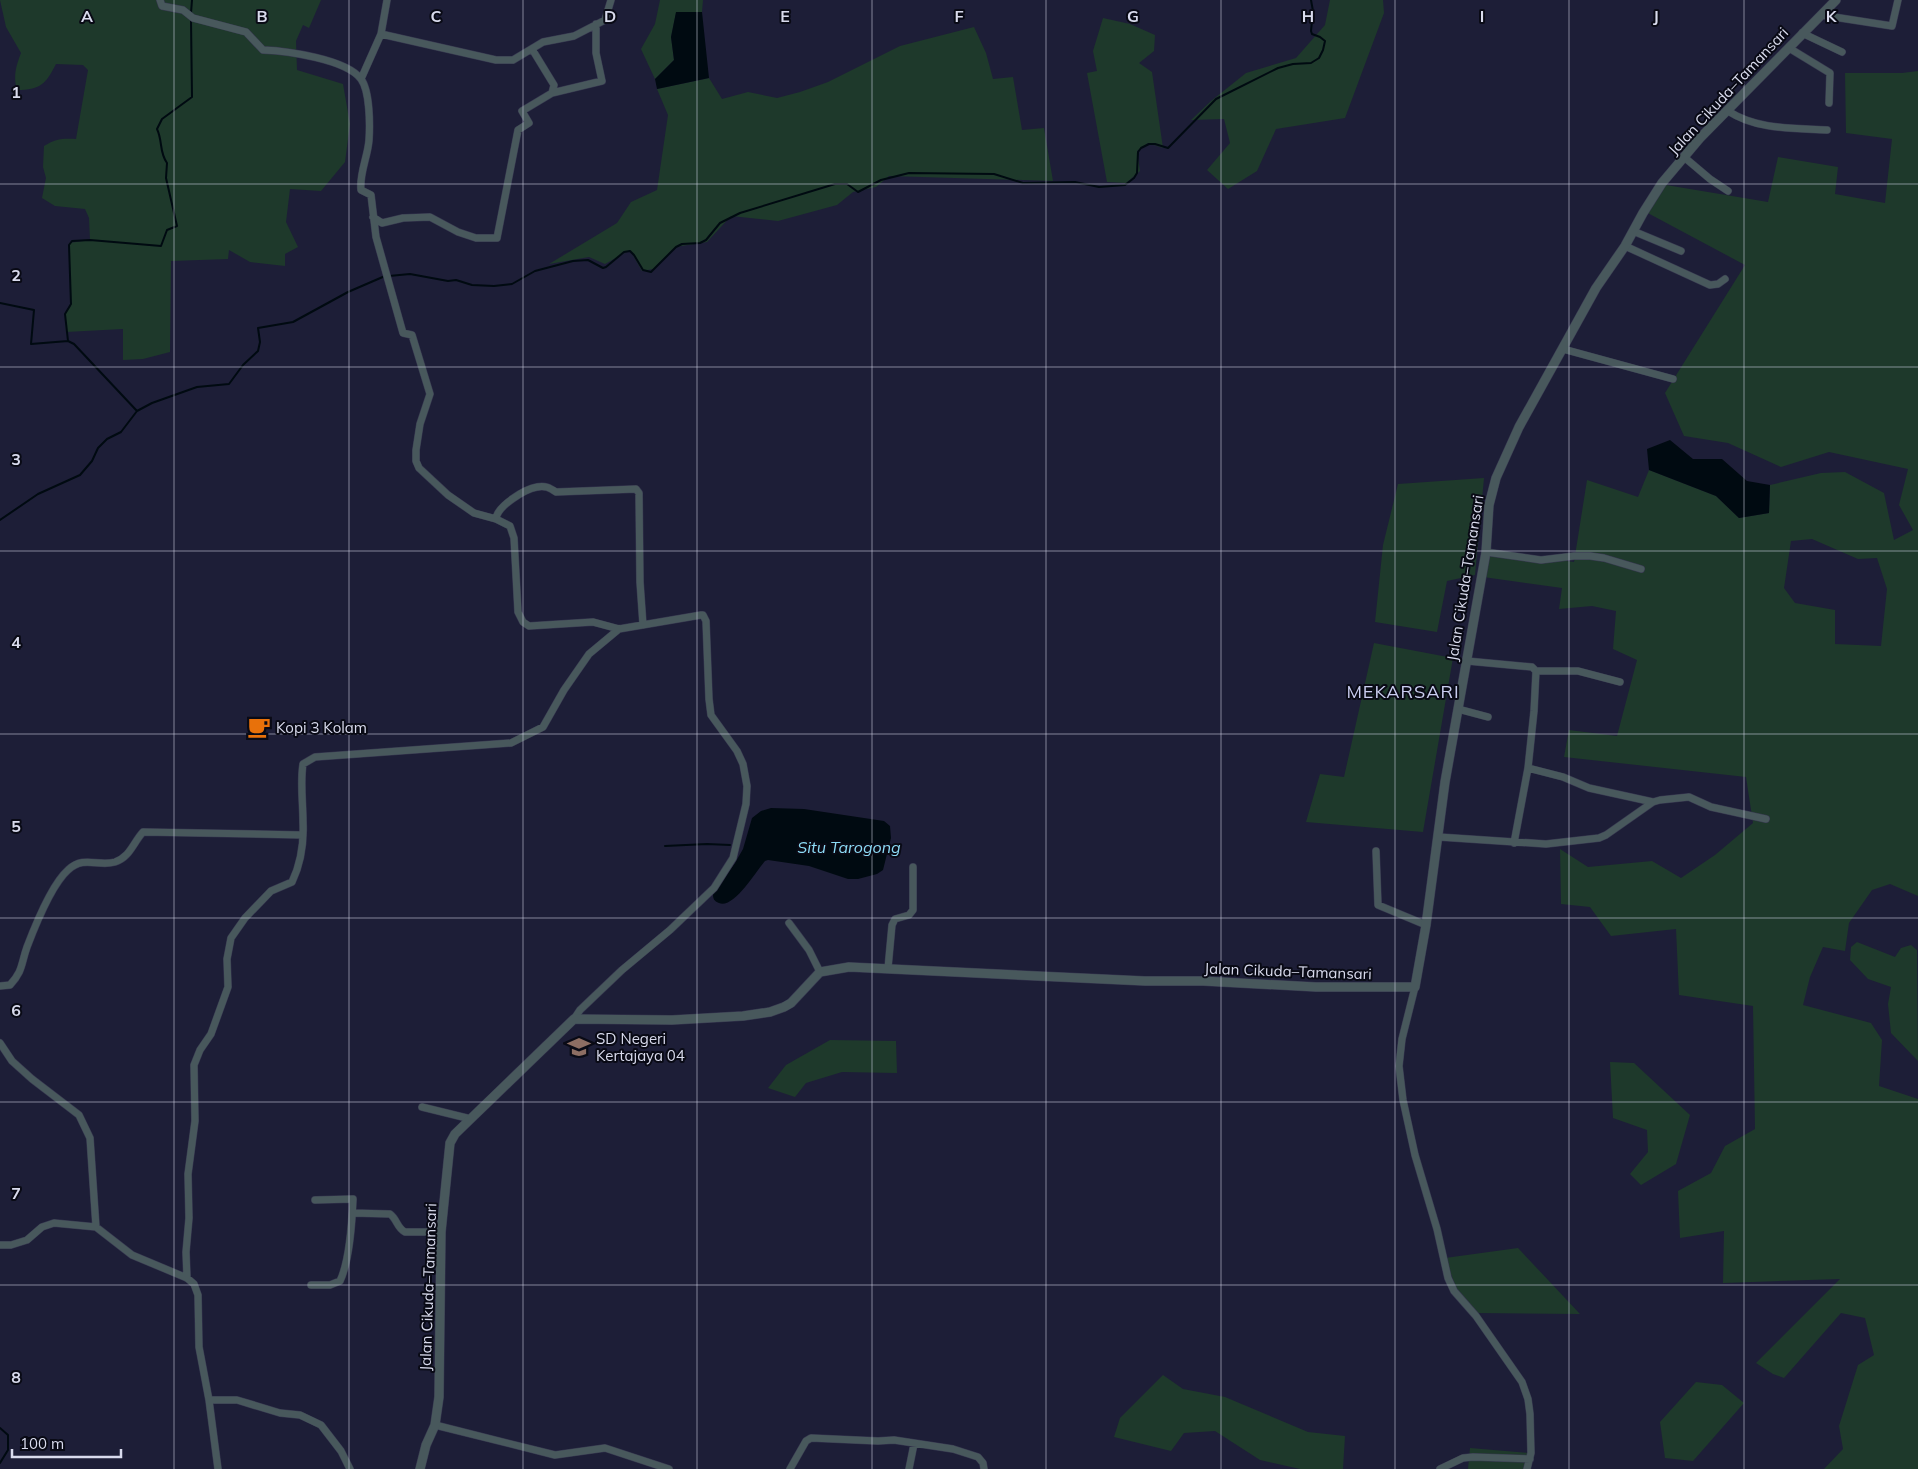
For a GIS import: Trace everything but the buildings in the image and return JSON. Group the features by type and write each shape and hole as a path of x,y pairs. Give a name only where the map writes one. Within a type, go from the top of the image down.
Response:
{"street":[{"path":"160,0 162,6 183,10 190,15 246,32 262,50 281,51 340,64 361,79 368,98 369,141 361,190 371,195 376,237 403,333 412,335 430,394 420,424 416,461 419,468 448,495 474,513 496,519 510,526 514,538 518,612 523,622 529,626 593,622 619,629 704,615 706,621 711,715 737,752 743,764 747,786 746,804 733,858 714,888 670,930 622,970 580,1010 574,1019"},
{"path":"361,79 381,34 387,0"},
{"path":"381,34 496,60 513,60 543,42 574,36 605,20 611,0"},
{"name":"Jalan Cikuda–Tamansari","path":"820,972 849,967 1145,981 1212,981 1316,987 1415,987 1439,837 1445,782 1486,552 1489,505 1496,478 1519,427 1596,288 1625,246 1662,183 1700,138 1836,0"},
{"path":"1821,15 1892,26 1898,0"},
{"path":"373,217 382,223 403,218 430,217 458,232 476,238 497,238 518,130 529,123 522,111 552,93 602,81 596,53 596,24"},
{"path":"1802,33 1842,52"},
{"path":"532,48 554,85 552,93"},
{"path":"1789,48 1830,73 1829,103"},
{"path":"1728,111 1741,119 1775,128 1826,130"},
{"path":"1684,157 1710,179 1728,191"},
{"path":"1633,231 1681,252"},
{"path":"1625,246 1710,285 1718,284 1725,279"},
{"path":"1563,349 1673,379"},
{"path":"496,519 496,513 506,502 536,486 547,486 556,492 636,489 639,494 640,582 643,625"},
{"path":"1486,552 1541,560 1590,556 1604,558 1641,569"},
{"path":"187,1278 188,1174 194,1121 194,1065 200,1050 211,1034 228,987 227,959 231,938 245,918 272,891 292,882 300,865 303,835 301,775 303,764 315,757 511,743 543,727 564,690 589,654 619,629"},
{"path":"1467,661 1532,667 1536,670 1578,671 1620,682"},
{"path":"1514,843 1528,768 1536,670"},
{"path":"1458,709 1488,717"},
{"path":"1528,768 1563,777 1589,788 1653,802 1689,797 1710,807 1766,819"},
{"path":"1439,837 1546,844 1599,838 1653,802"},
{"path":"0,986 10,985 20,975 27,948 51,892 68,870 84,861 114,862 129,854 143,832 303,835"},
{"path":"1376,851 1378,905 1426,925"},
{"path":"888,968 892,925 895,920 910,915 913,910 913,867"},
{"path":"574,1019 672,1020 743,1016 770,1012 784,1007 791,1003 820,972 809,950 789,923"},
{"path":"1415,987 1402,1039 1399,1066 1403,1100 1415,1155 1437,1229 1448,1278 1454,1291 1476,1316 1522,1382 1528,1399 1530,1414 1530,1459 1527,1469"},
{"name":"Jalan Cikuda–Tamansari","path":"420,1469 426,1446 435,1425 439,1397 441,1232 450,1144 455,1134 574,1019"},
{"path":"0,1042 12,1061 79,1115 90,1138 96,1227"},
{"path":"422,1107 471,1119"},
{"path":"311,1285 330,1285 340,1282 346,1259 353,1213 353,1199 315,1200"},
{"path":"353,1213 390,1214 400,1230 405,1232 441,1232"},
{"path":"0,1245 10,1245 27,1240 42,1227 54,1223 96,1227 132,1255 187,1278 194,1284 198,1295 199,1347 218,1469"},
{"path":"208,1400 237,1400 280,1413 300,1415 321,1425 341,1451 350,1469"},
{"path":"435,1425 555,1455 605,1448 669,1469"},
{"path":"790,1469 806,1441 811,1438 894,1440 953,1450 978,1457 984,1463 984,1469"},
{"path":"910,1469 914,1444"},
{"path":"1440,1469 1463,1458 1472,1457 1530,1459"}],"green space":[{"path":"0,0 321,0 309,28 303,25 296,41 297,70 343,84 350,124 345,162 321,191 290,189 286,222 298,247 285,254 285,266 250,262 229,250 228,259 171,261 170,352 143,359 123,360 123,329 66,332 65,314 71,306 69,243 90,240 89,218 85,209 55,206 42,198 46,178 43,167 44,146 59,140 76,139 88,70 83,65 56,64 45,81 37,87 17,90 15,80 21,53 6,27"},
{"path":"660,0 703,0 702,12 676,13 671,37 674,60 655,79 641,49 655,24"},
{"path":"1330,0 1383,0 1384,13 1345,118 1276,129 1257,171 1228,189 1207,170 1230,143 1224,119 1191,120 1246,73 1296,58 1325,25"},
{"path":"1103,18 1130,24 1155,35 1154,51 1139,63 1152,72 1163,148 1148,143 1137,151 1140,171 1126,183 1107,182 1087,73 1097,71 1093,51"},
{"path":"974,27 986,53 993,79 1013,77 1022,130 1044,128 1053,181 889,176 876,187 853,192 837,205 778,221 731,216 707,242 675,247 653,269 642,271 630,250 605,264 589,257 549,264 617,223 631,202 657,190 668,115 657,89 709,78 722,99 748,92 777,98 828,82 900,46"},
{"path":"1918,71 1918,896 1890,884 1872,890 1849,923 1845,951 1823,947 1810,977 1803,1005 1871,1023 1882,1040 1879,1086 1918,1099 1918,1469 1824,1469 1843,1449 1839,1426 1858,1365 1874,1355 1865,1318 1841,1313 1784,1378 1773,1374 1756,1363 1840,1279 1723,1283 1724,1231 1680,1238 1678,1191 1711,1173 1725,1146 1755,1129 1753,1006 1679,995 1676,929 1611,936 1590,907 1561,904 1560,849 1588,867 1652,861 1681,878 1715,855 1753,823 1746,777 1564,757 1569,730 1617,736 1637,660 1613,649 1616,611 1592,606 1559,609 1562,588 1483,577 1486,550 1574,562 1587,480 1638,497 1649,470 1716,496 1739,518 1769,513 1770,485 1821,473 1845,472 1884,493 1894,540 1913,530 1899,505 1908,469 1829,452 1781,467 1728,443 1684,436 1665,393 1745,265 1644,211 1660,184 1768,202 1778,157 1838,167 1835,194 1885,203 1892,139 1846,133 1845,73 1902,73","holes":["1812,539 1858,559 1877,558 1887,589 1881,646 1835,644 1835,610 1795,603 1784,588 1791,541"]},
{"path":"1484,478 1475,575 1447,581 1437,632 1375,622 1383,545 1398,484"},
{"path":"1374,643 1453,658 1423,832 1306,822 1320,774 1344,777"},
{"path":"1857,942 1895,957 1901,948 1911,945 1917,950 1918,1061 1891,1033 1888,1004 1891,987 1868,979 1850,960 1851,947"},
{"path":"830,1040 896,1041 897,1073 842,1072 806,1083 795,1097 768,1088 786,1065"},
{"path":"1610,1062 1634,1063 1690,1115 1676,1164 1641,1185 1630,1174 1648,1152 1647,1130 1613,1118"},
{"path":"1518,1248 1580,1314 1475,1313 1457,1291 1445,1258"},
{"path":"1163,1375 1183,1389 1225,1397 1308,1432 1345,1436 1343,1469 1300,1469 1260,1460 1215,1431 1184,1433 1171,1451 1114,1437 1120,1418"},
{"path":"1696,1382 1722,1385 1744,1403 1693,1461 1665,1458 1660,1422"},
{"path":"1470,1448 1530,1453 1526,1469 1468,1469"}],"water":[{"path":"676,12 702,12 709,78 657,89 655,79 674,60 671,37"},
{"path":"1670,440 1693,459 1722,459 1747,481 1770,485 1769,513 1739,518 1716,496 1649,470 1647,449"},
{"name":"Situ Tarogong","path":"771,808 804,809 884,821 890,826 891,838 883,870 877,874 858,879 848,879 809,866 768,860 765,861 738,895 725,903 717,902 714,900 713,894 743,849 752,818 761,811"}],"waterway":[{"path":"191,13 192,0"},
{"path":"389,276 410,274 448,281 456,280 472,285 494,286 512,284 535,271 573,261 588,260 603,268 624,252 630,251 643,270 651,272 676,247 682,244 700,243 706,240 720,223 740,213 835,184 847,184 858,192 881,180 909,173 994,174 1023,183 1075,182 1099,187 1125,185 1137,173 1138,152 1141,148 1149,144 1168,148 1216,99 1278,68 1293,64 1311,63 1319,58 1325,41 1312,34 1313,11 1311,0"},
{"path":"68,341 65,314 71,304 69,245 72,241 90,240 161,246 167,230 177,226 166,178 167,163 163,155 157,129 162,119 192,97 191,20"},
{"path":"0,520 38,494 80,475 92,461 98,448 107,439 121,432 137,411 152,403 197,387 229,384 243,365 258,351 260,342 258,328 293,322 348,292 385,276"},
{"path":"0,303 34,310 31,344 68,341 74,344 137,411"},
{"path":"665,846 730,845"},
{"path":"0,1428 8,1435 8,1450 0,1463"}],"place":[{"name":"Kopi 3 Kolam","path":"259,727"},
{"name":"SD Negeri Kertajaya 04","path":"579,1047"}],"district":[{"name":"MEKARSARI","path":"1403,691"}]}
